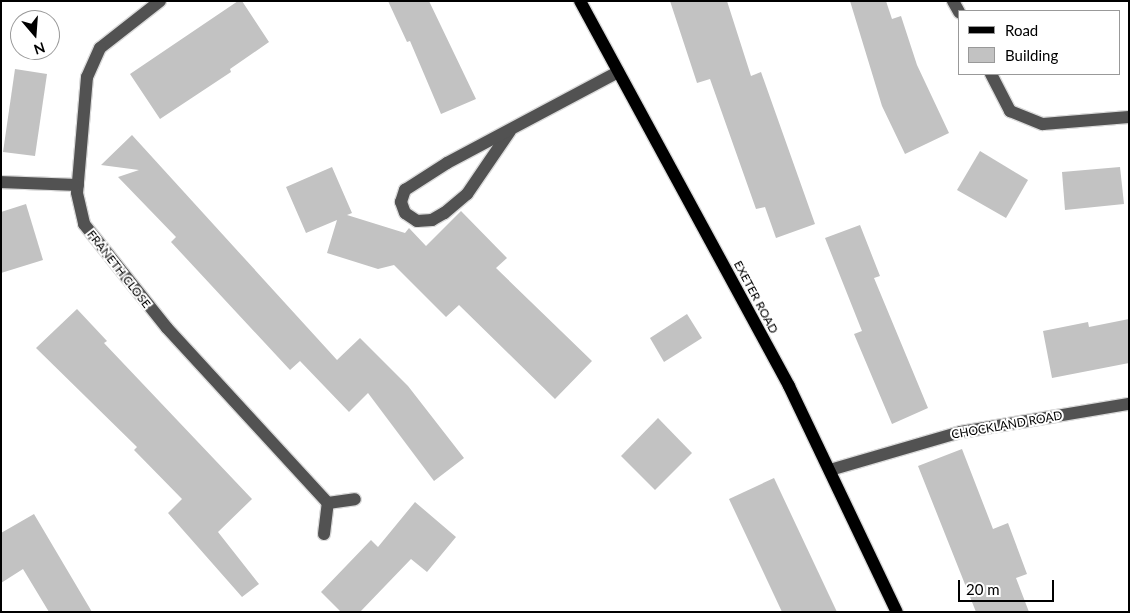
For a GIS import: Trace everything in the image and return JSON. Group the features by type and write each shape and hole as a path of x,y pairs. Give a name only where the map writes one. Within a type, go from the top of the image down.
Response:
{"main road":[{"name":"EXETER ROAD","path":"580,1 789,386 897,612"}],"street":[{"name":"FRANETH CLOSE","path":"160,1 100,48 88,76 78,185 84,224 99,246 167,328 328,503"},
{"path":"510,131 467,194 444,213 432,220 417,221 404,213 401,202 405,190 447,163 618,72"},
{"path":"992,75 1010,111 1043,124 1129,117"},
{"path":"1,182 78,185"},
{"name":"CHOCKLAND ROAD","path":"830,470 961,432 1129,404"},
{"path":"324,534 328,503 355,500"}],"building":[{"path":"238,1 242,1 269,42 230,69 231,72 160,119 130,74"},
{"path":"388,1 429,1 476,99 441,114 410,41 407,42"},
{"path":"670,1 727,1 751,76 761,72 815,224 776,238 765,207 756,209 710,79 697,83"},
{"path":"850,1 886,1 892,19 901,16 917,65 949,133 905,154 882,106"},
{"path":"15,69 47,74 35,156 3,152"},
{"path":"132,135 337,360 360,338 408,386 464,458 434,481 368,393 349,412 300,361 290,370 171,242 176,237 118,177 139,170 101,165"},
{"path":"980,151 1028,180 1006,218 957,190"},
{"path":"332,167 352,213 347,215 405,233 409,228 426,246 461,211 507,258 496,268 592,361 555,399 459,305 446,317 394,265 378,269 327,253 337,220 306,233 286,187"},
{"path":"1120,167 1124,204 1065,210 1062,172"},
{"path":"26,204 43,260 1,273 1,212"},
{"path":"860,225 880,276 874,278 928,408 892,424 854,334 862,331 825,238"},
{"path":"77,309 107,341 104,343 252,499 218,532 259,584 242,597 168,513 182,499 134,450 137,447 36,348"},
{"path":"687,314 702,338 664,362 650,338"},
{"path":"1129,319 1129,363 1052,378 1043,331 1088,322 1089,327"},
{"path":"658,418 692,453 655,490 621,456"},
{"path":"962,449 993,529 1008,523 1027,574 1016,578 1029,612 976,612 918,466"},
{"path":"774,478 837,612 782,612 729,499"},
{"path":"415,502 456,537 427,572 411,559 360,612 341,612 321,592 371,540 378,547"},
{"path":"34,514 92,612 49,612 23,569 1,583 1,533"}]}
